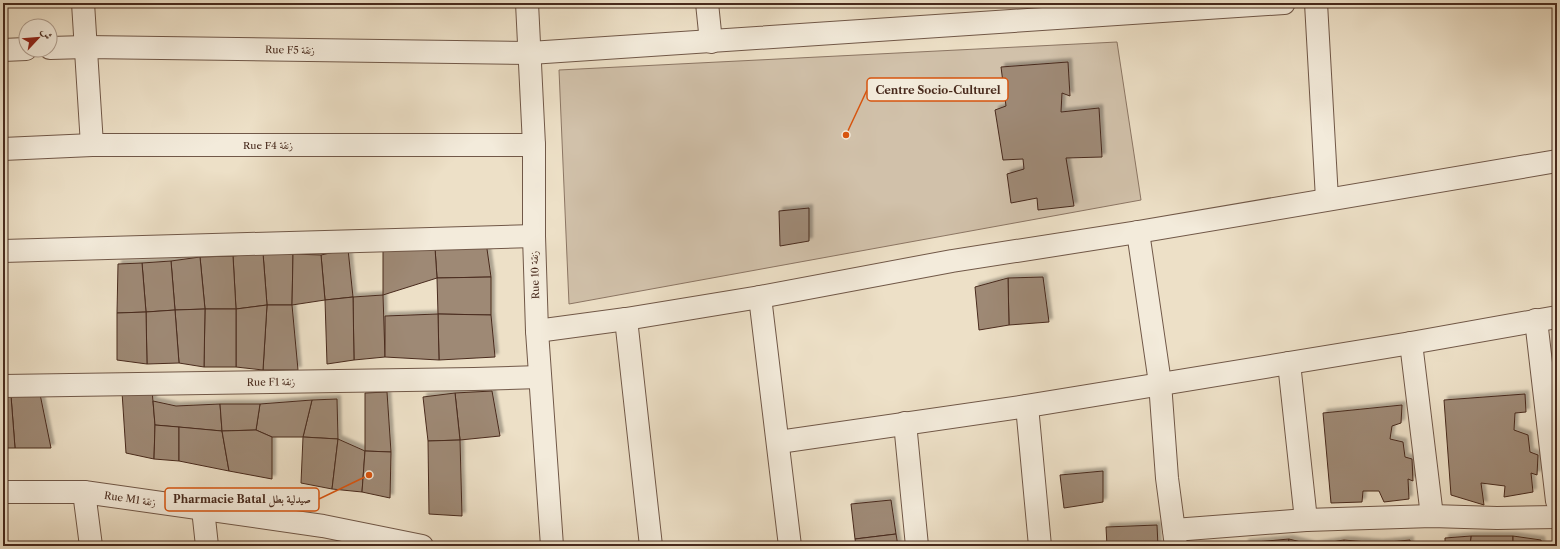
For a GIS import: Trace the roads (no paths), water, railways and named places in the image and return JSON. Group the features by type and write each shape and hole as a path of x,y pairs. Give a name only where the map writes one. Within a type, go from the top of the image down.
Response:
{"street":[{"path":"83,3 92,145"},
{"name":"Rue 10 زنقة","path":"527,3 534,145 534,236 537,331 552,546"},
{"path":"707,3 711,42"},
{"name":"Rue F5 زنقة","path":"58,48 530,53 711,42 1018,12 1284,3"},
{"path":"1316,3 1327,199"},
{"path":"3,50 18,49"},
{"name":"Rue F4 زنقة","path":"3,149 92,145 534,145"},
{"path":"537,331 626,319 760,297 952,260 1138,232 1557,161"},
{"path":"1138,232 1160,383 1167,478 1175,538 1306,520 1432,516 1497,518 1557,516"},
{"path":"3,251 534,236"},
{"path":"760,297 779,442 790,546"},
{"path":"779,442 1027,406 1411,343 1547,318 1557,501"},
{"path":"626,319 651,546"},
{"path":"1411,343 1432,516"},
{"path":"1289,363 1306,520"},
{"name":"Rue F1 زنقة","path":"3,386 474,379 540,376"},
{"path":"1027,406 1040,546"},
{"path":"905,423 917,546"},
{"name":"Rue M1 زنقة","path":"3,492 84,492 203,509 324,536 422,546"},
{"path":"84,492 91,546"},
{"path":"203,509 207,546"}],"place":[{"name":"Centre Socio-Culturel","path":"846,135"},
{"name":"Pharmacie Batal صيدلية بطل","path":"369,475"}]}
